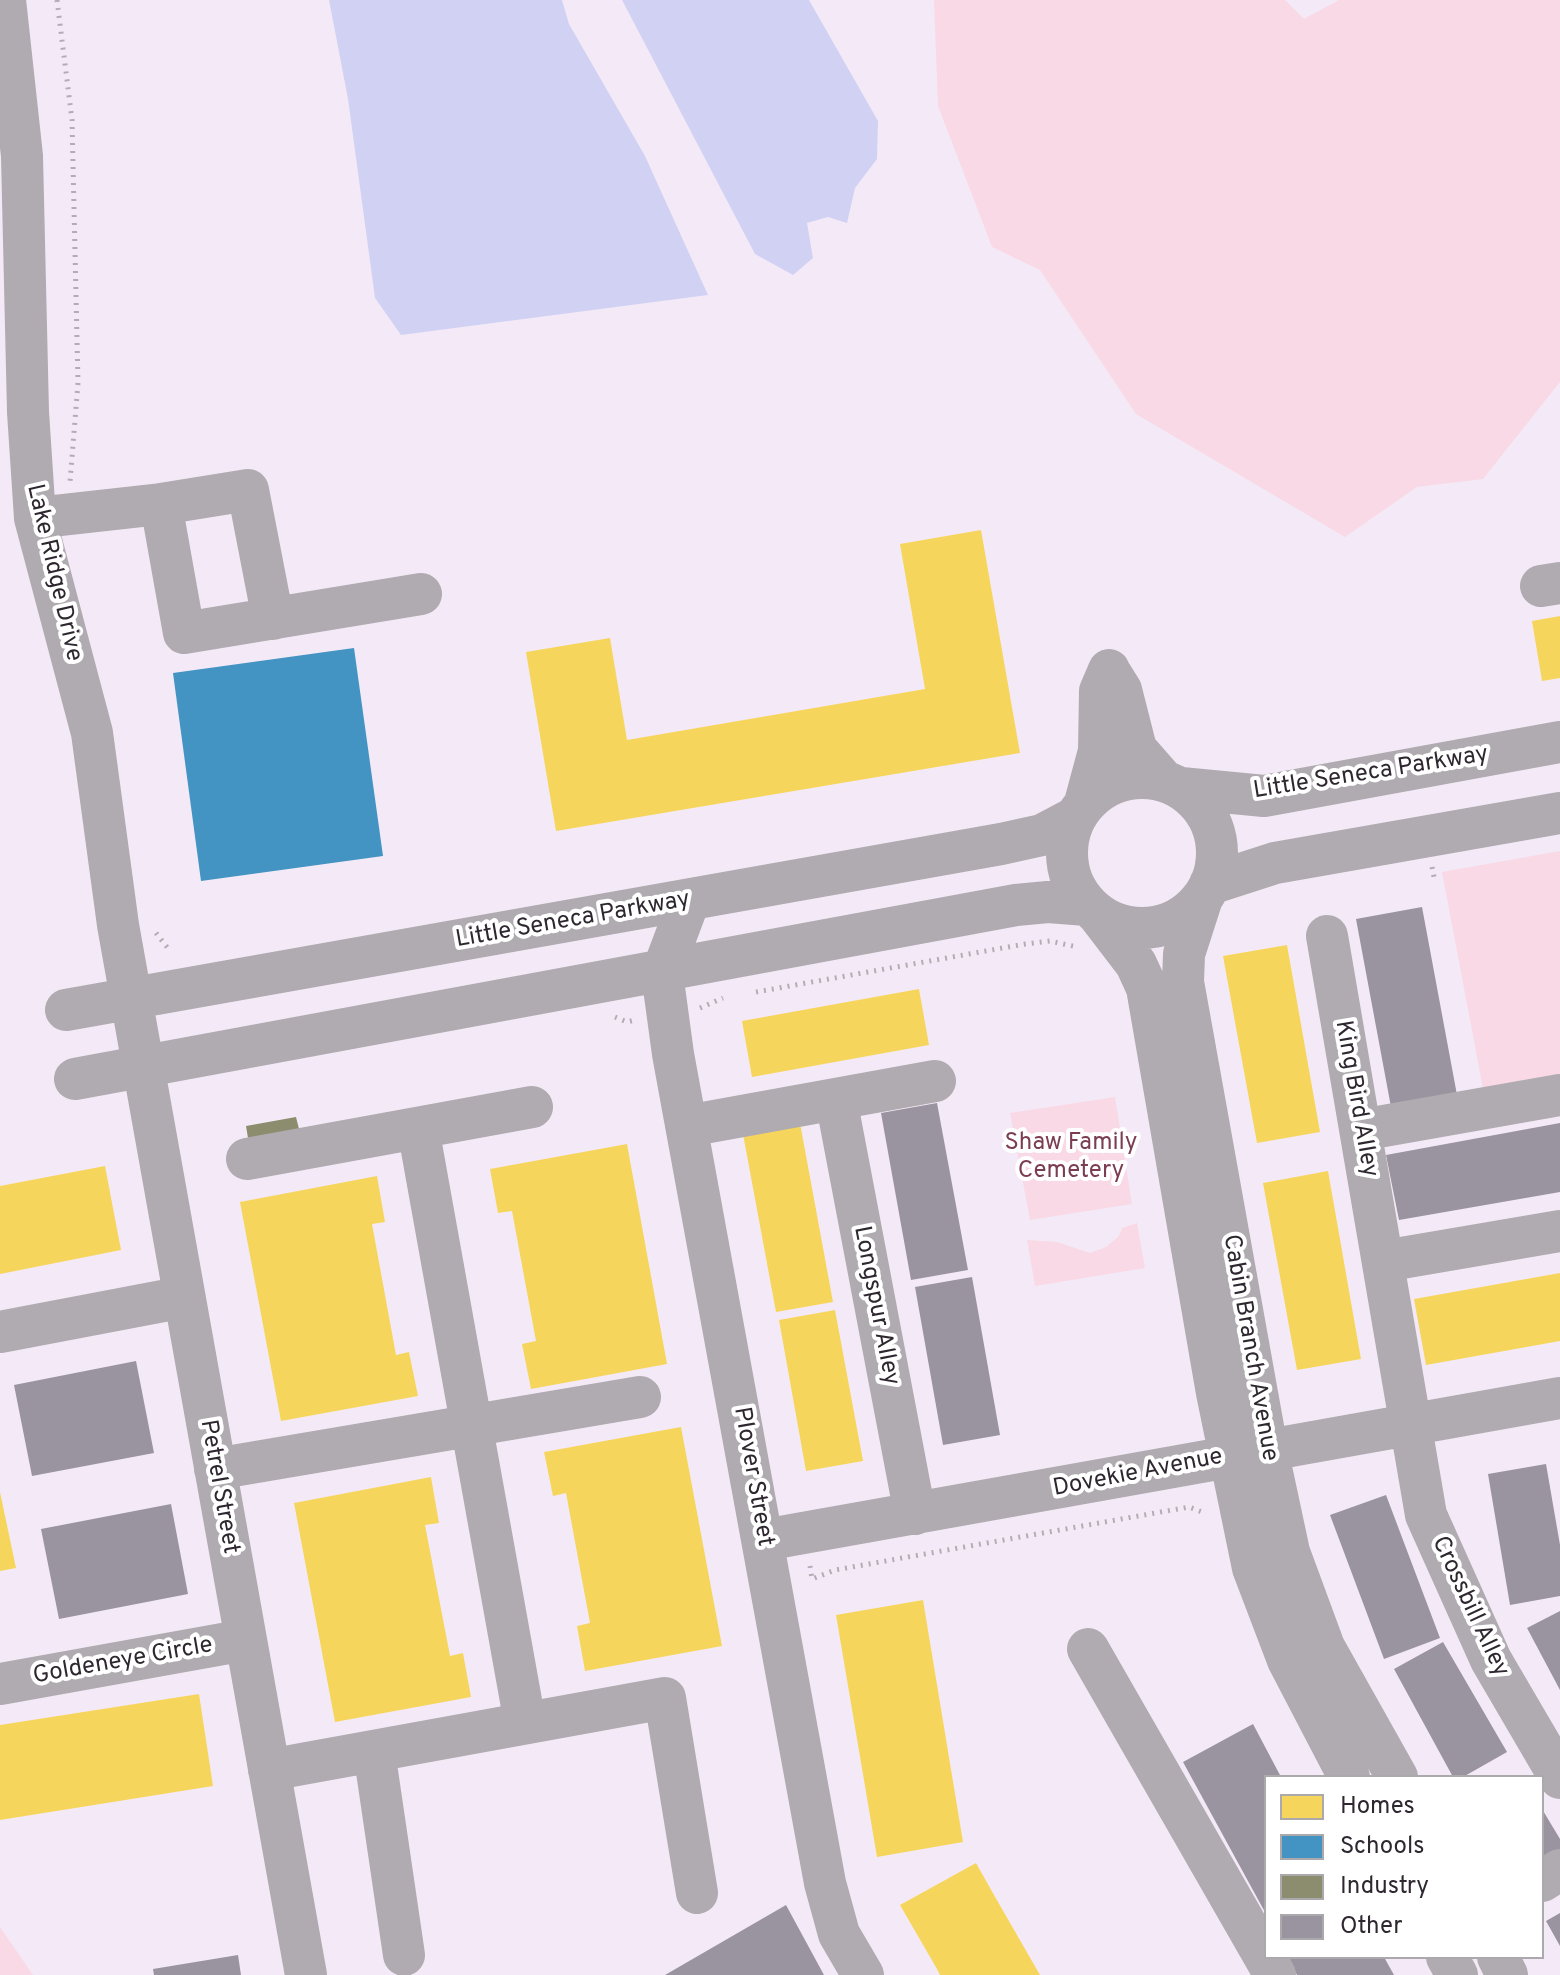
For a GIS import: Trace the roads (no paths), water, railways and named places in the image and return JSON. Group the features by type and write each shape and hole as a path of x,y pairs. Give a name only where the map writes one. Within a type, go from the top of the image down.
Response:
{"street":[{"name":"Lake Ridge Drive","path":"5,0 22,156 28,412 35,518 92,733 131,999"},
{"path":"35,518 161,504 248,490 273,619"},
{"path":"161,504 184,633 421,594"},
{"path":"75,1079 662,973 1016,905 1048,902 1089,923 1141,928 1164,924 1185,914 1206,891 1216,863 1216,841 1210,821 1198,803 1172,785 1136,749 1121,690 1109,670 1100,691 1099,751 1081,810 1067,839 1067,863 1089,923"},
{"name":"Little Seneca Parkway","path":"1172,785 1264,796 1560,742"},
{"path":"1081,810 1102,789 1122,780 1143,778 1172,785"},
{"name":"Little Seneca Parkway","path":"66,1010 1001,844 1042,835 1081,810"},
{"path":"1206,891 1275,863 1560,813"},
{"name":"Cabin Branch Avenue","path":"1206,891 1184,954 1183,982 1248,1453 1253,1568 1288,1660 1348,1775"},
{"path":"662,973 689,901"},
{"name":"Cabin Branch Avenue","path":"1089,923 1136,964 1147,988 1248,1453 1324,1647 1396,1775"},
{"name":"King Bird Alley","path":"1327,936 1413,1423"},
{"name":"Plover Street","path":"662,973 825,1883 839,1934 863,1975"},
{"name":"Petrel Street","path":"131,999 306,1975"},
{"path":"687,1126 935,1081"},
{"path":"1361,1130 1560,1095"},
{"name":"Longspur Alley","path":"836,1099 915,1514"},
{"path":"247,1159 532,1107"},
{"path":"418,1128 525,1723"},
{"path":"1384,1261 1560,1231"},
{"path":"0,1332 184,1297"},
{"path":"215,1469 640,1397"},
{"name":"Dovekie Avenue","path":"764,1540 1560,1398"},
{"name":"Crossbill Alley","path":"1413,1423 1426,1515 1491,1660 1560,1778"},
{"name":"Goldeneye Circle","path":"0,1684 245,1640"},
{"path":"1088,1649 1264,1956"},
{"path":"269,1770 665,1698 697,1893"},
{"path":"374,1751 404,1955"}],"water":[{"path":"329,0 562,0 569,24 645,156 708,295 401,335 375,298 348,99"},
{"path":"622,0 809,0 878,121 877,159 855,188 847,223 828,217 807,223 813,258 793,275 755,254"}],"park label":[{"name":"Shaw Family Cemetery","path":"1071,1158"}]}
